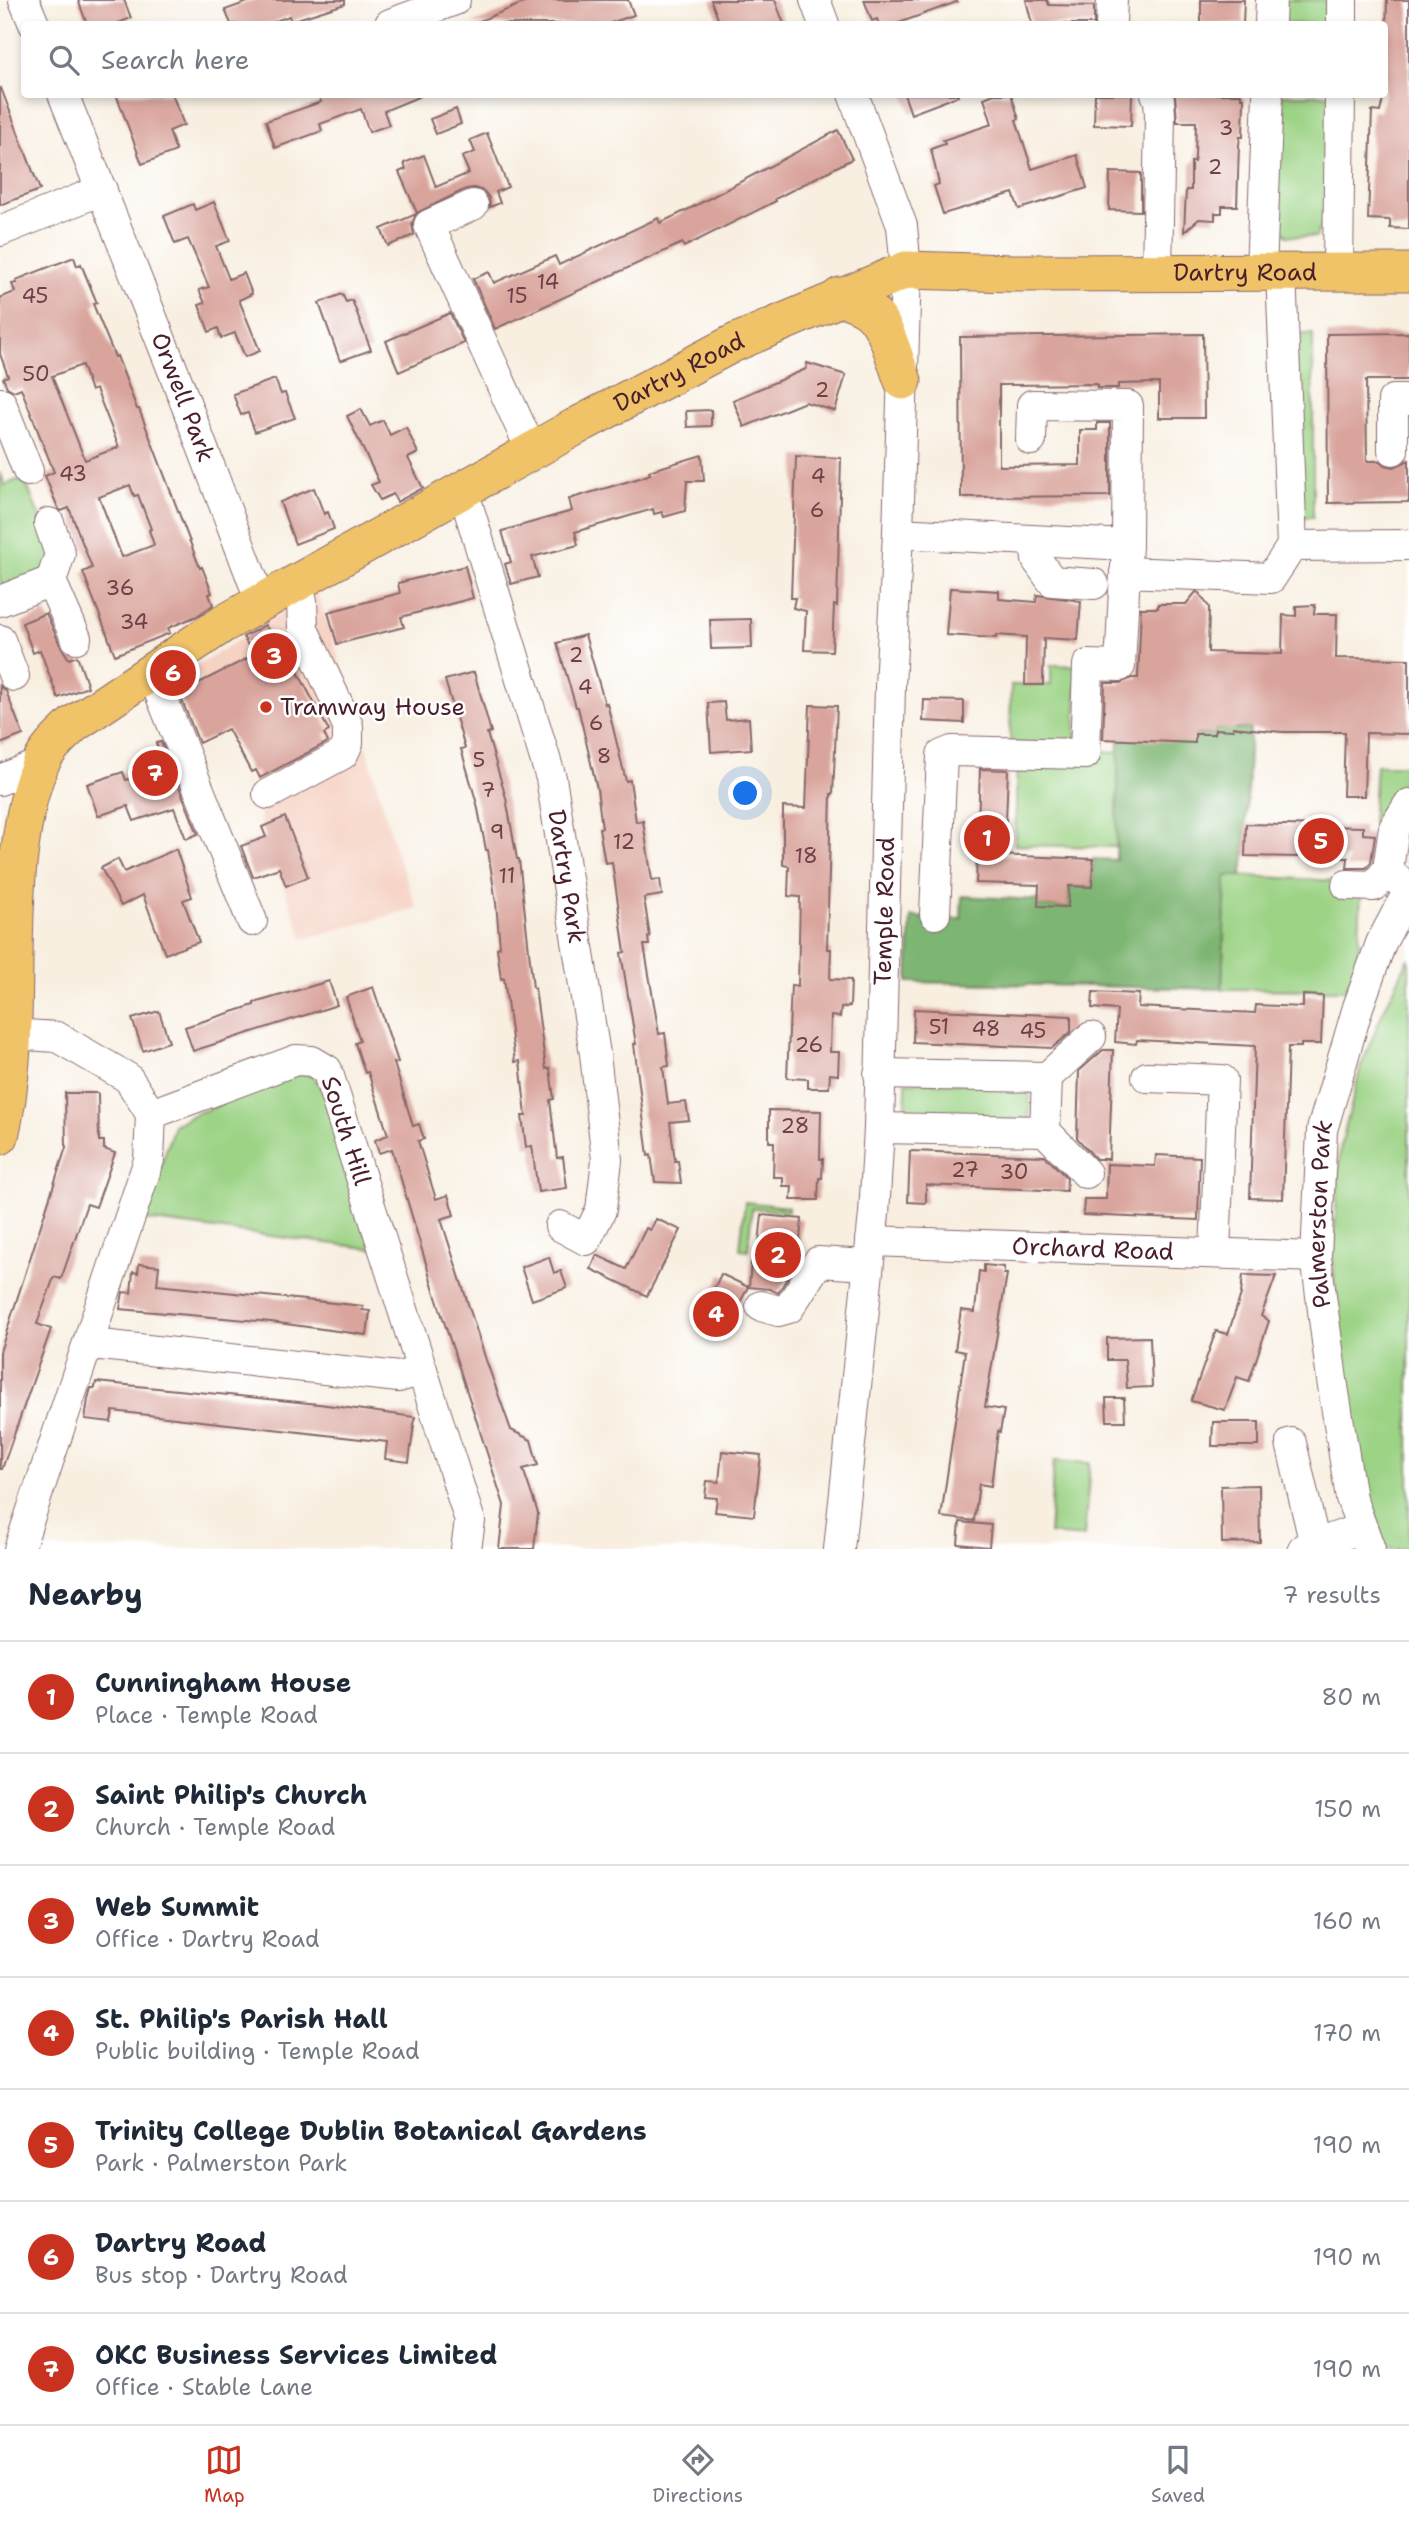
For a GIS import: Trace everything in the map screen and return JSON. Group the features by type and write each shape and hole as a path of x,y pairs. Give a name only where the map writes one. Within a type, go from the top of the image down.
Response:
{"main road":[{"name":"Dartry Road","path":"0,1136 11,1075 8,881 27,804 41,763 54,744 74,724 223,624 575,427 734,343 906,270 1409,272"},
{"path":"840,296 869,310 876,319 884,330 903,381"}],"street":[{"path":"24,0 33,21"},
{"path":"398,21 455,0"},
{"path":"815,0 823,21"},
{"path":"1111,21 1112,0"},
{"path":"1270,21 1271,0"},
{"path":"1342,0 1342,21"},
{"name":"Orwell Park","path":"65,98 178,383 261,602"},
{"name":"Temple Road","path":"839,1549 869,1253 878,1128 890,686 898,533 906,270 902,226 854,98"},
{"path":"1157,272 1160,116 1158,98"},
{"path":"898,533 1067,543 1126,559 1271,578 1292,546 1271,272 1268,98"},
{"path":"1338,272 1340,98"},
{"path":"0,231 102,190"},
{"path":"473,205 429,225 532,452"},
{"path":"1394,450 1393,400 1409,400"},
{"path":"1,403 7,440 28,471"},
{"path":"935,914 942,755 952,751 1085,754 1088,666 1120,666 1126,559 1128,406 1032,405 1031,440"},
{"name":"Dartry Park","path":"463,490 551,778 595,1054 607,1160 601,1210 586,1240 560,1226"},
{"path":"49,523 60,554 51,581 76,638"},
{"path":"1035,541 1037,559 1052,581 1094,584"},
{"path":"1292,546 1409,545"},
{"path":"0,601 51,581"},
{"path":"268,794 343,754 348,743 348,726 303,629 302,601 296,582"},
{"path":"0,640 14,676"},
{"path":"152,671 252,921"},
{"path":"0,780 41,763"},
{"name":"Palmerston Park","path":"1366,1539 1351,1498 1316,1256 1322,1130 1359,1007 1402,882 1394,828 1409,804"},
{"path":"1347,885 1374,886 1402,882"},
{"path":"11,1034 57,1037 128,1078 151,1114 149,1160 19,1549"},
{"path":"879,1074 1047,1077 1091,1037"},
{"name":"South Hill","path":"151,1114 296,1060 312,1061 327,1070 470,1521 466,1549"},
{"path":"1045,1131 1047,1077"},
{"path":"1147,1077 1222,1080 1215,1252"},
{"path":"878,1128 1045,1131 1086,1173"},
{"name":"Orchard Road","path":"761,1306 778,1311 789,1308 818,1262 869,1253 1215,1252 1316,1256"},
{"path":"89,1341 101,1345 399,1377 422,1370"},
{"path":"1291,1443 1311,1547 1366,1539"}],"shaded area":[{"path":"317,591 361,728 396,852 417,908 303,939 262,827 251,772 195,667"}],"green space":[{"path":"1280,0 1334,0 1334,21 1279,21"},
{"path":"1278,98 1332,98 1329,220 1320,227 1316,237 1287,236 1275,219"},
{"path":"1293,334 1313,334 1313,517 1301,517"},
{"path":"0,473 5,485 17,480 26,483 54,553 50,571 5,592 0,580"},
{"path":"1051,665 1077,666 1075,744 1010,743 1011,685 1051,685"},
{"path":"1215,729 1250,729 1244,865 1241,876 1226,876 1222,989 908,982 911,917 961,919 962,896 1038,900 1039,906 1068,907 1069,886 1092,887 1093,859 1116,860 1119,739 1214,734"},
{"path":"1100,751 1119,752 1117,847 1015,845 1017,760 1099,762"},
{"path":"1376,765 1409,765 1409,790 1395,821 1372,823"},
{"path":"1226,875 1337,881 1361,893 1358,962 1346,990 1222,989"},
{"path":"1409,958 1409,1549 1385,1549 1343,1396 1333,1257 1340,1150 1361,1066"},
{"path":"295,1072 313,1076 324,1092 375,1249 144,1220 174,1125 216,1107 234,1092"},
{"path":"906,1082 1030,1084 1029,1122 906,1119"},
{"path":"745,1202 788,1207 788,1212 752,1208 748,1250 740,1249"},
{"path":"1054,1461 1090,1463 1084,1537 1049,1534"}],"building":[{"path":"78,0 124,0 131,18 124,21 86,21"},
{"path":"253,0 345,0 345,4 291,21 289,16 276,21 230,21 225,10"},
{"path":"531,0 628,0 634,15 617,21 479,21"},
{"path":"711,0 775,0 783,21 719,21"},
{"path":"864,0 957,2 904,21 872,21"},
{"path":"1026,0 1047,0 1049,5 1094,6 1094,21 1031,21"},
{"path":"1201,0 1244,0 1243,21 1201,21"},
{"path":"1387,0 1409,0 1409,229 1390,228 1390,220 1368,219 1372,111 1380,112 1383,98 1388,98"},
{"path":"0,89 40,190 0,205"},
{"path":"117,98 174,98 184,125 169,131 176,151 142,164"},
{"path":"320,98 416,98 384,111 389,125 369,132 361,109 320,124 322,131 275,148 266,121 321,102"},
{"path":"905,98 953,98 911,114"},
{"path":"984,98 1012,98 1019,119 1016,120 1032,169 1077,155 1087,188 1019,209 1013,193 943,214 934,186 939,184 931,149 945,144 943,140 992,124"},
{"path":"1095,98 1132,98 1131,126 1094,125"},
{"path":"1175,98 1244,98 1237,206 1222,206 1222,213 1215,213 1215,220 1199,219 1184,232 1186,190 1191,190 1191,162 1194,162 1195,157 1196,122 1177,122"},
{"path":"456,109 461,124 436,134 430,119"},
{"path":"838,130 852,159 684,247 682,243 495,329 473,279 489,272 494,283 555,256 559,265 658,218 660,223 691,208"},
{"path":"487,133 508,187 496,192 500,203 490,207 489,198 484,191 474,188 466,189 417,213 399,172 406,169 404,163 424,155 436,187 469,173 462,157 475,152 470,140"},
{"path":"1110,172 1141,173 1141,211 1109,210"},
{"path":"214,202 230,241 216,246 229,279 244,273 252,294 239,300 260,351 245,357 235,333 221,338 218,328 209,332 199,305 205,303 199,290 209,287 188,239 175,244 164,216 193,204 195,210"},
{"path":"416,214 412,224 414,235 388,246 381,229"},
{"path":"74,257 77,266 81,264 97,303 93,304 139,409 212,593 209,594 213,605 197,616 168,628 170,633 115,655 83,572 92,568 69,508 61,511 58,508 45,476 54,472 21,388 14,391 7,387 3,378 8,376 0,354 0,298 15,292 12,284 17,283 16,280","holes":["82,365 91,391 96,389 119,447 85,460 52,376","130,485 134,496 138,495 154,545 122,557 99,497"]},
{"path":"342,294 346,302 352,300 371,350 340,361 319,303"},
{"path":"450,313 464,343 399,372 386,341"},
{"path":"1409,333 1409,380 1366,380 1367,461 1380,461 1394,467 1409,460 1409,502 1328,503 1327,334"},
{"path":"1203,334 1204,418 1159,418 1159,383 1118,384 1118,388 1097,388 1097,384 999,385 999,466 1080,465 1080,430 1097,430 1097,423 1110,423 1110,496 961,497 960,337"},
{"path":"807,363 846,375 835,411 805,402 744,427 733,400 806,369"},
{"path":"275,379 281,394 285,393 295,418 255,432 248,413 241,415 233,394"},
{"path":"361,409 370,426 383,420 390,435 406,427 418,453 408,458 423,488 397,502 393,494 380,500 371,485 379,482 347,416"},
{"path":"711,410 711,426 687,427 686,411"},
{"path":"702,455 704,481 687,481 685,511 664,517 662,512 654,514 653,509 575,532 578,545 532,557 538,577 511,584 505,564 511,562 502,531 572,511 569,499 643,477 650,474 649,471"},
{"path":"796,456 841,458 837,606 834,605 832,651 804,650 806,611 793,608 795,598 791,598"},
{"path":"314,488 324,514 328,512 334,529 295,544 280,502"},
{"path":"465,566 473,598 401,617 404,627 337,644 328,612 400,593 398,583"},
{"path":"950,588 999,591 999,599 1036,602 1037,595 1081,601 1078,640 1044,638 1043,685 1025,685 1026,637 946,635"},
{"path":"1196,592 1209,607 1208,652 1282,654 1283,615 1296,616 1296,606 1315,605 1314,614 1337,614 1336,658 1409,659 1409,734 1366,733 1364,796 1343,796 1345,732 1282,732 1233,727 1233,730 1215,729 1214,734 1195,734 1195,743 1103,739 1105,683 1120,683 1138,678 1141,608 1158,608 1158,604 1186,604"},
{"path":"46,613 69,659 77,656 88,687 58,698 40,650 33,653 22,623"},
{"path":"751,619 752,648 711,649 710,620"},
{"name":"Tramway House","path":"265,625 276,643 281,640 329,731 324,734 328,742 260,778 256,770 251,772 228,729 199,743 179,693 254,655 243,637"},
{"path":"585,635 605,704 607,703 626,781 630,780 636,822 643,821 652,880 660,879 662,895 644,898 650,937 649,945 644,945 659,1034 665,1033 669,1066 663,1067 668,1104 686,1102 689,1120 670,1122 681,1183 655,1182 651,1155 648,1156 636,1044 621,953 625,952 612,862 605,863 599,828 602,828 597,789 578,707 557,643"},
{"path":"474,672 491,732 487,733 506,798 519,859 533,988 546,1069 550,1068 554,1099 550,1100 557,1158 563,1157 567,1188 538,1192 532,1146 526,1147 522,1116 526,1116 520,1061 515,1062 504,978 501,979 496,903 488,850 461,749 465,748 445,680"},
{"path":"0,686 6,691 23,735 0,744"},
{"path":"924,700 964,701 964,723 923,721"},
{"path":"724,702 726,720 749,718 751,749 711,752 708,703"},
{"path":"810,705 837,706 831,794 827,949 831,949 830,979 851,980 850,1006 841,1008 840,1017 831,1016 830,1052 839,1052 838,1075 830,1074 829,1088 808,1088 808,1079 787,1078 791,985 798,986 800,897 788,896 789,866 783,865 783,807 806,808"},
{"path":"161,742 198,834 186,839 174,808 134,821 128,806 98,816 87,784 123,772 126,780 165,767 156,743"},
{"path":"980,769 1008,770 1006,821 998,821 997,855 1093,859 1092,887 1069,886 1068,907 1038,906 1039,885 976,883"},
{"path":"285,817 308,877 286,886 279,868 253,877 241,846 266,837 262,827"},
{"path":"1246,824 1363,827 1363,834 1375,835 1371,862 1366,868 1347,868 1348,858 1245,856"},
{"path":"176,849 192,897 183,900 199,942 165,954 143,895 121,906 101,868 118,859 124,872"},
{"path":"329,981 337,1005 193,1051 185,1027"},
{"path":"373,987 398,1062 394,1063 413,1126 419,1124 424,1139 418,1141 436,1199 448,1195 454,1215 441,1219 486,1360 511,1430 531,1440 538,1465 523,1469 538,1513 534,1549 499,1549 504,1505 436,1297 392,1149 379,1153 375,1140 388,1135 368,1072 365,1073 355,1043 360,1041 346,997"},
{"path":"1093,992 1139,994 1138,1007 1255,1013 1256,1005 1303,1007 1303,995 1323,996 1321,1044 1288,1047 1283,1199 1250,1198 1255,1046 1137,1040 1136,1044 1115,1042 1117,1010 1092,1008"},
{"path":"914,1009 1071,1016 1071,1032 1052,1048 913,1042"},
{"path":"159,1011 169,1042 143,1051 132,1019"},
{"path":"1103,1050 1113,1050 1109,1159 1096,1159 1077,1138 1079,1071"},
{"path":"65,1093 98,1093 99,1141 104,1141 104,1149 115,1153 96,1207 87,1204 61,1279 54,1277 37,1324 51,1329 0,1469 0,1352 66,1147"},
{"path":"769,1110 821,1111 820,1159 823,1159 818,1200 791,1200 792,1186 783,1186 783,1177 773,1177 774,1142 769,1142"},
{"path":"910,1151 1045,1156 1067,1178 1066,1191 926,1185 926,1203 908,1202"},
{"path":"1156,1155 1200,1157 1198,1220 1083,1215 1084,1199 1106,1199 1107,1164 1155,1166"},
{"path":"762,1215 802,1219 798,1261 778,1293 770,1289 749,1287 751,1262 757,1263"},
{"path":"656,1219 681,1230 647,1296 591,1269 597,1255 626,1269 646,1228 650,1230"},
{"path":"549,1257 554,1273 561,1271 567,1288 532,1300 521,1267"},
{"path":"139,1264 159,1266 157,1285 363,1306 362,1310 370,1311 367,1335 271,1322 120,1309 123,1292 131,1293 133,1272 138,1273"},
{"path":"984,1265 1004,1267 1004,1274 1007,1274 985,1407 1004,1410 1000,1432 998,1431 991,1486 979,1484 974,1521 941,1517 965,1352 955,1350 961,1310 975,1312 979,1271 984,1272"},
{"path":"721,1274 748,1287 740,1303 736,1301 722,1335 697,1324"},
{"path":"1243,1275 1276,1276 1261,1316 1269,1321 1249,1381 1237,1377 1225,1410 1191,1401 1216,1331 1228,1334 1241,1294"},
{"path":"1150,1337 1152,1387 1127,1388 1125,1360 1107,1360 1107,1338"},
{"path":"96,1382 319,1404 415,1417 409,1462 385,1459 387,1442 113,1411 111,1422 85,1419 91,1388 95,1388"},
{"path":"1106,1398 1124,1398 1125,1421 1107,1421"},
{"path":"1213,1422 1259,1422 1259,1446 1212,1446"},
{"path":"722,1451 761,1455 754,1516 715,1512 717,1498 705,1497 707,1481 719,1482"},
{"path":"1259,1485 1260,1542 1222,1543 1221,1486"},
{"path":"960,1522 991,1525 989,1547 958,1544"}],"place":[{"name":"Web Summit","path":"274,656"},
{"name":"Dartry Road","path":"173,673"},
{"name":"Tramway House","path":"266,707"},
{"name":"OKC Business Services Limited","path":"155,773"},
{"name":"Cunningham House","path":"987,838"},
{"name":"Trinity College Dublin Botanical Gardens","path":"1321,841"},
{"name":"Saint Philip's Church","path":"778,1255"},
{"name":"St. Philip's Parish Hall","path":"716,1314"}]}
